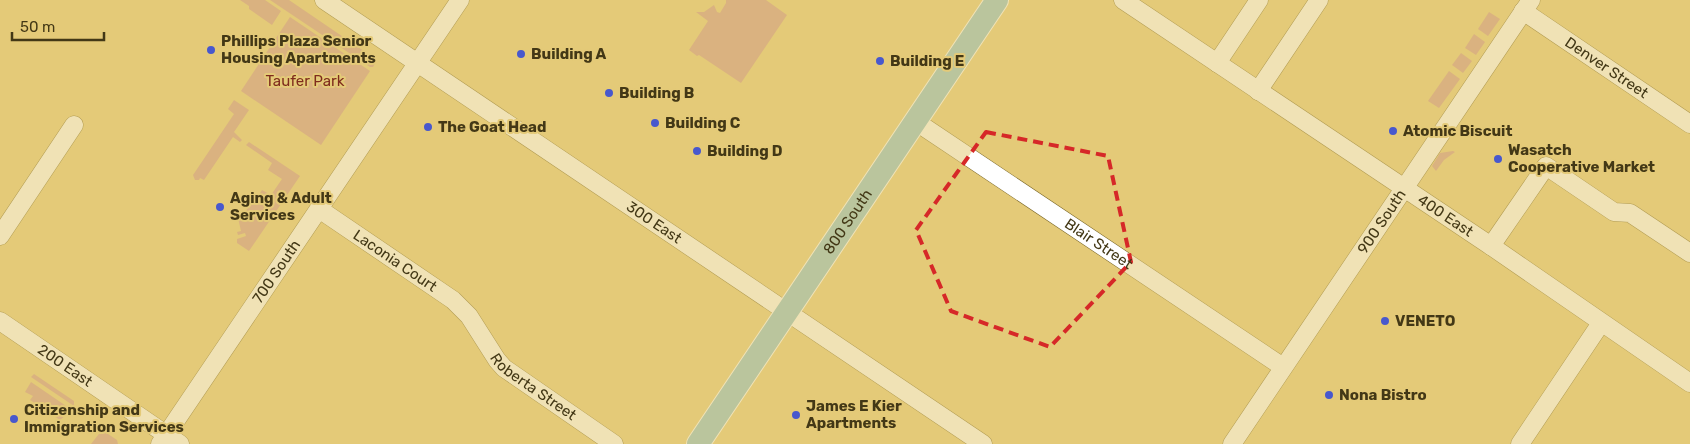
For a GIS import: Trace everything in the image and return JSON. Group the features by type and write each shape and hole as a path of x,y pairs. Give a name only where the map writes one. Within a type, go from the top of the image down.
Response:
{"main road":[{"name":"800 South","path":"698,444 997,0"}],"street":[{"name":"300 East","path":"324,0 983,444"},
{"name":"700 South","path":"169,441 319,209 460,0"},
{"name":"400 East","path":"1123,0 1491,246 1690,383"},
{"path":"1217,63 1259,0"},
{"path":"1258,91 1318,0"},
{"name":"Denver Street","path":"1527,6 1690,124"},
{"name":"900 South","path":"1232,444 1527,6"},
{"name":"Blair Street","path":"915,121 1283,367"},
{"path":"0,236 74,125"},
{"path":"1491,246 1546,166 1614,212 1630,213 1690,253"},
{"name":"Laconia Court","path":"319,209 444,294 469,316"},
{"name":"Roberta Street","path":"469,316 504,368 614,444"},
{"name":"200 East","path":"0,321 169,441"},
{"path":"1520,444 1601,323"}],"highlighted area":[{"path":"986,132 1108,156 1131,262 1050,347 951,311 916,230"}],"green space":[{"path":"240,0 265,0 281,11 272,25 249,9 249,6"},
{"path":"270,0 289,0 377,60 373,67 370,67"},
{"path":"726,0 766,0 787,15 741,83 689,50 708,21 696,12 704,12 714,5 717,12 720,13"},
{"path":"1489,12 1500,19 1488,36 1478,29"},
{"name":"Taufer Park","path":"290,17 370,71 321,145 241,91"},
{"path":"1474,34 1485,42 1476,55 1465,48"},
{"path":"1461,53 1472,61 1463,73 1452,65"},
{"path":"1449,71 1460,79 1439,108 1428,101"},
{"path":"234,100 249,110 234,132 242,140 240,142 233,137 204,180 200,178 195,180 193,175 234,114 228,109"},
{"path":"249,142 300,176 249,251 237,243 237,239 246,236 245,233 238,235 237,232 241,231 238,218 241,214 243,215 252,202 254,203 262,190 271,195 282,179 268,170 272,163 246,145"},
{"path":"1455,152 1444,160 1436,171 1432,166 1440,153"},
{"path":"34,374 74,401 74,406 31,377"},
{"path":"31,382 72,410 60,420 30,400 33,396 25,392"},
{"path":"102,430 117,440 118,444 91,444"}],"place":[{"name":"Phillips Plaza Senior Housing Apartments","path":"211,50"},
{"name":"Building A","path":"521,54"},
{"name":"Building E","path":"880,61"},
{"name":"Building B","path":"609,93"},
{"name":"Building C","path":"655,123"},
{"name":"The Goat Head","path":"428,127"},
{"name":"Atomic Biscuit","path":"1393,131"},
{"name":"Building D","path":"697,151"},
{"name":"Wasatch Cooperative Market","path":"1498,159"},
{"name":"Aging & Adult Services","path":"220,207"},
{"name":"VENETO","path":"1385,321"},
{"name":"Nona Bistro","path":"1329,395"},
{"name":"James E Kier Apartments","path":"796,415"},
{"name":"Citizenship and Immigration Services","path":"14,419"}]}
